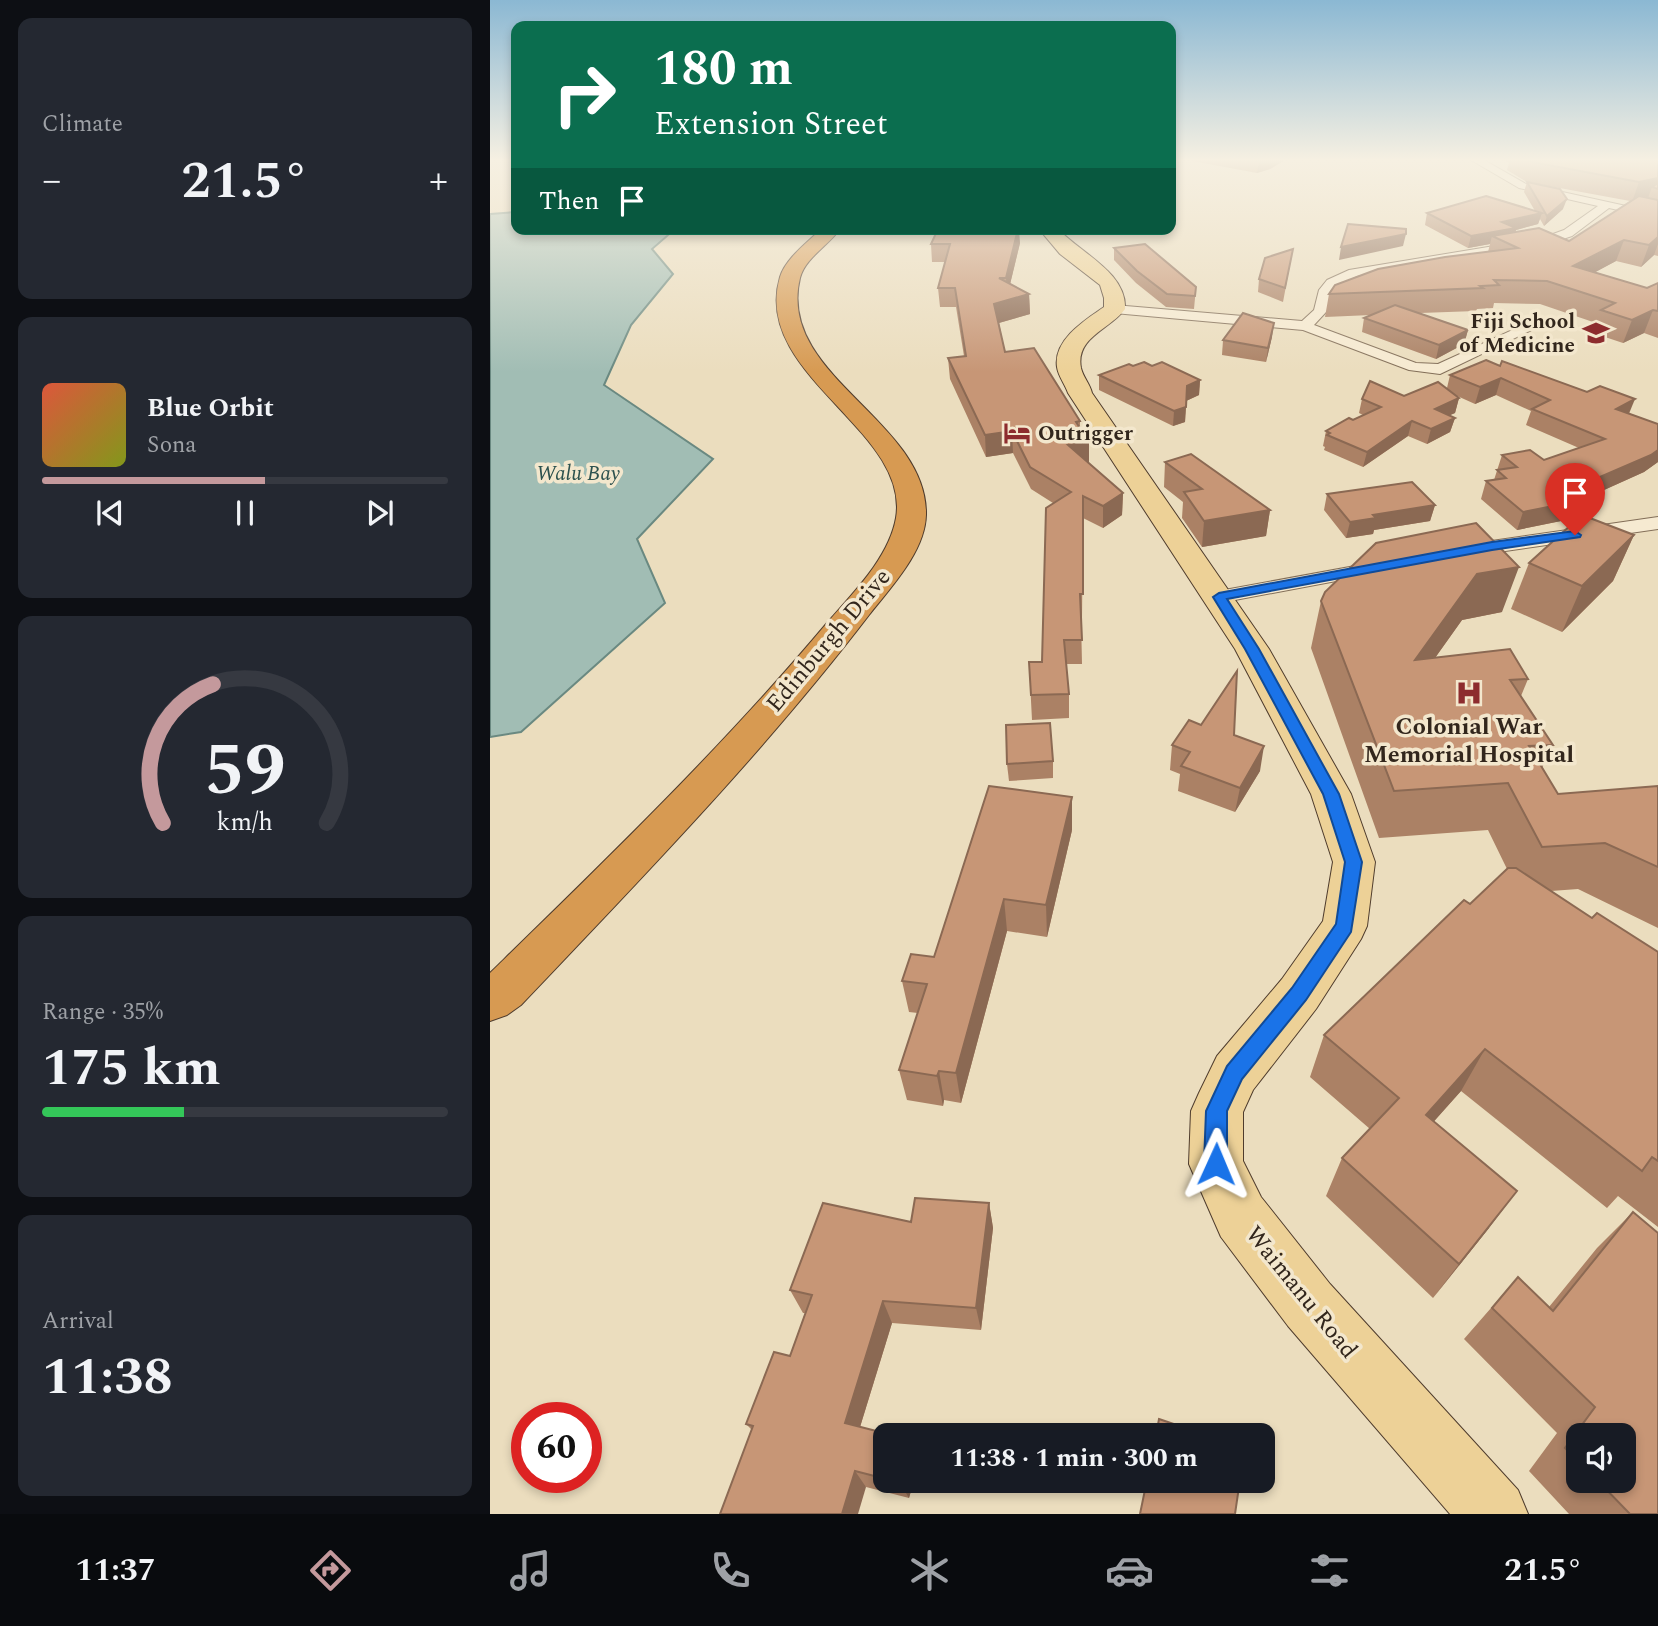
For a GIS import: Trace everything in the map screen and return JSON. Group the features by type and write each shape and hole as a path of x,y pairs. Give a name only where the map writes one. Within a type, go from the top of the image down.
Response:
{"highway":[{"name":"Edinburgh Drive","path":"490,1000 504,990 594,901 818,660 898,554 911,516 910,486 892,457 814,366 789,322 786,301 790,277 800,261 825,235"}],"main road":[{"path":"1053,235 1067,250 1109,282 1115,298 1114,309"},
{"name":"Waimanu Road","path":"1114,309 1084,332 1071,351 1069,368 1080,393 1252,649 1331,794 1353,862 1345,926 1299,994 1235,1073 1217,1111 1216,1164 1241,1217 1309,1304 1494,1514"}],"street":[{"path":"1305,326 1320,311 1326,290 1342,278 1382,267 1544,241 1571,231"},
{"path":"1114,309 1305,326 1414,367 1440,369 1537,324"},
{"path":"1443,555 1658,523"},
{"path":"1219,597 1390,565"}],"water":[{"name":"Walu Bay","path":"490,231 511,231 511,235 668,235 652,249 673,274 631,325 604,385 713,459 637,539 665,603 521,732 490,737"}],"building":[{"path":"1346,231 1406,231 1406,234 1341,247"},
{"path":"1461,231 1501,231 1471,236"},
{"path":"1523,231 1545,231 1569,241 1585,231 1658,231 1658,237 1649,245 1624,240 1573,266 1647,288 1658,283 1658,311 1653,310 1632,320 1601,310 1615,303 1547,281 1494,280 1499,285 1480,286 1483,288 1329,294 1335,285 1378,269 1518,248 1492,236"},
{"path":"935,235 1017,235 1006,278 999,278 1029,294 994,304 1005,352 1034,348 1080,421 1076,422 1089,442 1068,445 1123,493 1103,506 1083,496 1083,594 1080,594 1082,640 1064,640 1069,694 1031,695 1029,662 1042,662 1046,508 1071,492 1030,467 1012,431 985,435 948,358 966,356 955,288 938,288 950,244 931,244"},
{"path":"1145,244 1196,287 1195,296 1167,294 1137,271 1114,248"},
{"path":"1293,249 1285,288 1259,279 1265,258"},
{"path":"1395,305 1468,330 1439,345 1364,318"},
{"path":"1243,313 1274,323 1268,348 1223,340"},
{"path":"1486,360 1500,366 1502,361 1587,392 1600,386 1635,399 1616,409 1658,424 1658,450 1579,486 1587,492 1561,498 1568,503 1523,512 1486,481 1506,478 1497,470 1517,467 1502,455 1530,450 1544,460 1605,439 1532,409 1550,400 1501,378 1480,387 1450,375"},
{"path":"1144,362 1152,366 1162,362 1200,380 1187,386 1186,407 1174,411 1099,375 1129,364 1133,366"},
{"path":"1370,381 1404,396 1438,382 1459,398 1435,409 1455,418 1431,429 1412,421 1367,452 1327,435 1330,433 1326,431 1349,418 1353,420 1381,407 1362,399"},
{"path":"1191,454 1270,510 1204,521 1184,492 1202,489 1165,462"},
{"path":"1412,482 1435,505 1373,515 1376,518 1350,522 1327,494"},
{"path":"1582,515 1634,535 1582,586 1529,563"},
{"path":"1476,523 1519,567 1477,574 1415,660 1510,649 1528,679 1510,680 1553,745 1529,746 1558,794 1658,786 1658,867 1605,843 1542,847 1508,783 1394,791 1321,601 1325,592 1376,543"},
{"path":"1237,671 1234,735 1264,746 1240,788 1181,766 1190,752 1172,745 1189,720 1201,725"},
{"path":"1050,723 1053,761 1007,764 1006,725"},
{"path":"989,786 1072,797 1046,905 1004,899 956,1073 939,1071 937,1076 899,1070 927,984 902,981 911,954 934,957"},
{"path":"1508,868 1516,868 1592,918 1597,913 1658,952 1658,1161 1652,1157 1642,1171 1485,1049 1426,1115 1517,1191 1459,1264 1342,1158 1399,1098 1324,1035 1464,900 1470,904"},
{"path":"915,1198 989,1203 976,1308 883,1301 845,1423 873,1430 873,1476 855,1471 842,1514 720,1514 753,1426 746,1424 774,1352 790,1356 812,1295 790,1290 823,1203 911,1222"},
{"path":"1633,1212 1658,1233 1658,1514 1630,1514 1610,1493 1636,1493 1636,1423 1583,1423 1595,1407 1492,1308 1518,1277 1553,1311"},
{"path":"1144,1493 1238,1493 1235,1514 1140,1514"}],"place":[{"name":"Fiji School of Medicine","path":"1596,333"},
{"name":"Outrigger","path":"1017,433"},
{"name":"Colonial War Memorial Hospital","path":"1469,693"}],"route":[{"path":"1216,1164 1217,1111 1235,1073 1299,994 1345,926 1353,862 1331,794 1252,649 1219,597 1492,546 1575,535"}]}
